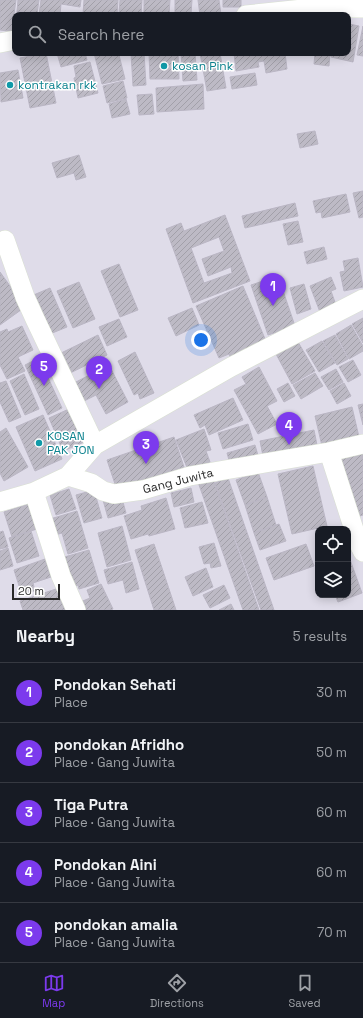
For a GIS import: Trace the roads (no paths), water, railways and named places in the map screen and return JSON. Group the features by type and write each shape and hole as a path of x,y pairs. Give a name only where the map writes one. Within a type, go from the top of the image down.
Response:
{"street":[{"path":"274,12 312,8 363,8"},
{"path":"0,43 12,41"},
{"path":"5,240 35,319 96,445"},
{"path":"0,502 34,492 68,476 96,445 231,367 363,299"},
{"name":"Gang Juwita","path":"68,476 91,483 103,491 114,494 143,490 190,476 329,452 363,444"},
{"path":"329,452 358,542 363,552"},
{"path":"34,492 61,576 76,610"}],"place":[{"name":"kosan Pink","path":"164,66"},
{"name":"kontrakan rkk","path":"10,85"},
{"name":"Pondokan Sehati","path":"273,306"},
{"name":"pondokan amalia","path":"44,386"},
{"name":"pondokan Afridho","path":"99,389"},
{"name":"KOSAN PAK JON","path":"39,443"},
{"name":"Pondokan Aini","path":"289,445"},
{"name":"Tiga Putra","path":"146,464"}]}
